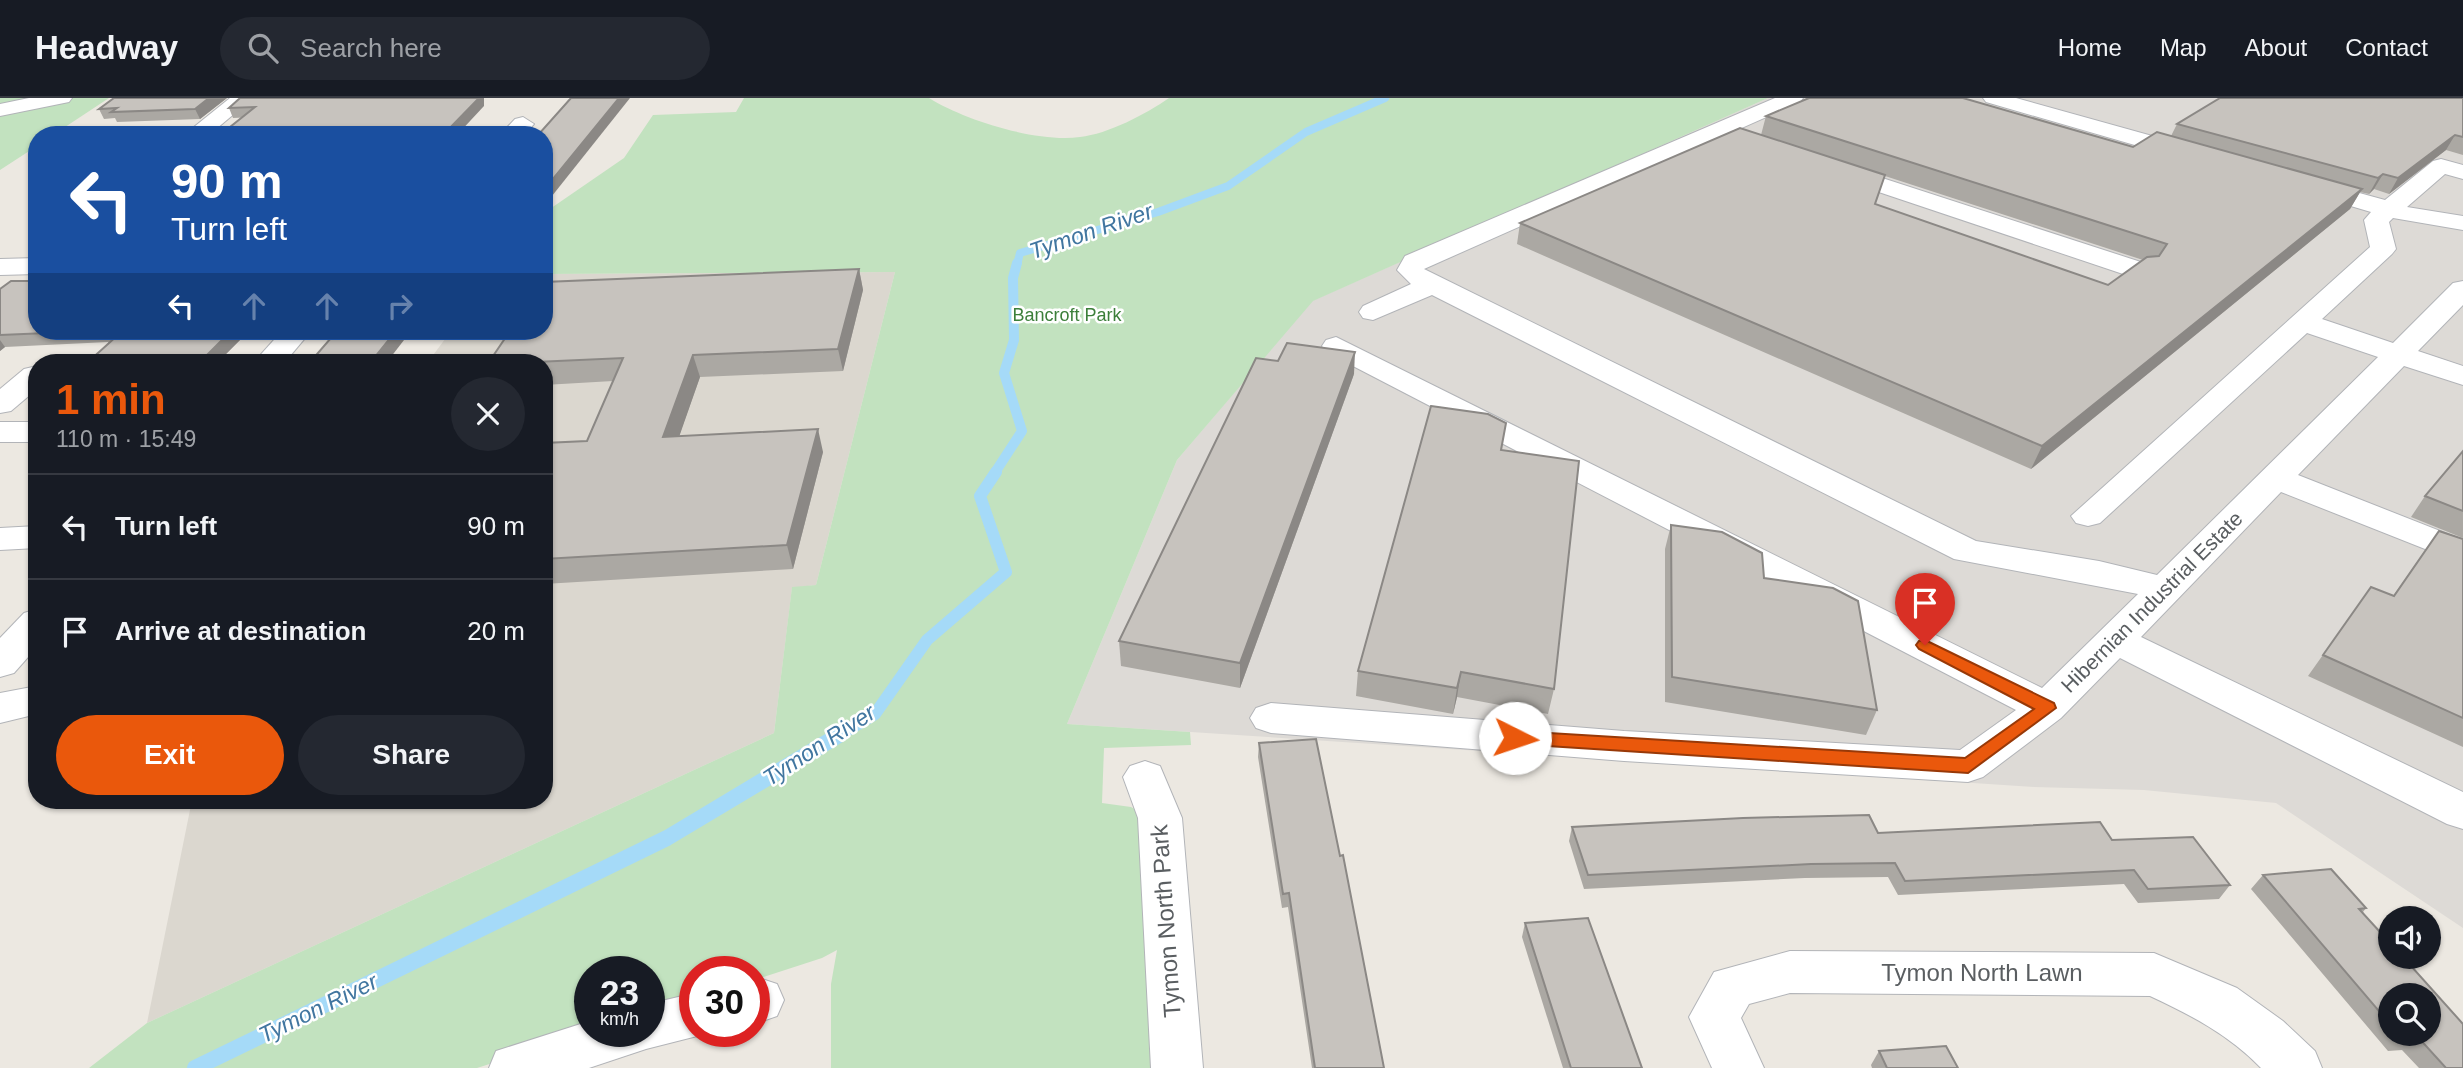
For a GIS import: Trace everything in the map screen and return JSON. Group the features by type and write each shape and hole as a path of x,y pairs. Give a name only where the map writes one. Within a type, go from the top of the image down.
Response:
{"street":[{"path":"0,110 62,98"},
{"path":"207,126 243,98"},
{"path":"1793,98 1732,135 1414,262 1410,270 1433,284 1967,551 2099,573 2166,589"},
{"path":"1993,98 2216,161"},
{"path":"2034,110 2057,98"},
{"path":"1810,161 2138,270"},
{"path":"2388,207 2441,166 2463,172"},
{"path":"2290,181 2412,216 2463,223"},
{"path":"2388,207 2463,217"},
{"path":"1373,312 1433,284"},
{"name":"Hibernian Industrial Estate","path":"1271,719 1624,746 1968,766 2048,708 2463,289"},
{"path":"2302,321 2463,376"},
{"path":"276,354 289,340"},
{"path":"1336,346 2048,708"},
{"path":"0,404 28,381"},
{"path":"0,432 28,432"},
{"path":"2276,478 2463,553"},
{"path":"0,539 28,537"},
{"path":"0,663 28,632"},
{"path":"2115,640 2463,812"},
{"path":"0,708 28,702"},
{"name":"Tymon North Park","path":"1144,777 1160,818 1177,1068"},
{"name":"Tymon North Lawn","path":"1738,1068 1714,1017 1732,987 1790,972 2154,975 2219,1004 2265,1037 2296,1068"},
{"path":"515,1068 581,1047"}],"lane":[{"path":"2088,516 2383,249 2376,220 2388,207"}],"shaded area":[{"path":"1768,98 2463,98 2463,928 2441,913 2441,906 2430,906 2276,803 2144,790 2034,787 1067,724 1177,460 1312,301"},
{"path":"895,272 816,585 792,588 774,733 147,1023 190,809 553,809 553,354 434,354 444,340 553,340 553,274"}],"green space":[{"path":"0,98 109,98 67,126 28,126 28,152 0,170"},
{"name":"Bancroft Park","path":"744,98 929,98 981,122 1043,137 1063,138 1091,135 1114,128 1169,98 1768,98 1313,301 1177,460 1067,724 1190,732 1191,745 1104,748 1102,803 1131,807 1138,811 1159,1068 831,1068 831,984 837,950 822,958 770,975 770,956 679,956 679,1004 665,1008 665,956 574,956 574,1037 477,1068 89,1068 147,1023 774,733 792,587 816,585 895,272 553,274 553,207 624,158 653,115 736,112"}],"building":[{"path":"114,98 209,98 195,109 111,112 117,108 99,109"},
{"path":"240,98 479,98 452,126 231,126 255,107 229,108"},
{"path":"571,98 619,98 553,179 553,126 546,126"},
{"path":"1809,98 1963,98 2133,147 2157,132 2362,189 2042,446 1520,223 1740,128 1885,175 1875,204 2108,285 2147,257 2159,256 2167,244 1766,116"},
{"path":"2220,98 2463,98 2463,137 2455,135 2398,178 2383,174 2378,178 2177,124"},
{"path":"859,269 838,349 693,355 663,437 818,429 787,545 553,558 553,443 587,441 623,358 553,361 553,354 494,354 504,340 553,340 553,282"},
{"path":"11,281 28,281 28,334 0,335 0,289"},
{"path":"112,340 222,340 208,354 97,354"},
{"path":"329,340 389,340 377,354 317,354"},
{"path":"1287,343 1355,352 1240,663 1119,641 1256,358 1278,361"},
{"path":"1431,406 1488,414 1506,423 1501,450 1579,461 1554,689 1461,672 1457,688 1358,671"},
{"path":"2463,451 2463,511 2425,496"},
{"path":"1671,525 1722,532 1762,553 1764,578 1833,588 1858,601 1877,710 1672,677"},
{"path":"2439,531 2463,539 2463,718 2323,655 2371,587 2394,596"},
{"path":"1316,739 1340,856 1343,855 1384,1068 1315,1068 1289,893 1283,894 1259,743"},
{"path":"1869,815 1878,833 2100,822 2112,840 2193,837 2230,885 2148,889 2134,870 1905,881 1895,863 1811,864 1588,875 1572,827"},
{"path":"2331,869 2366,908 2359,909 2378,930 2378,969 2414,969 2426,983 2378,983 2378,1010 2263,875"},
{"path":"1588,918 1642,1068 1571,1068 1525,923"},
{"path":"2441,999 2463,1024 2463,1068 2446,1068 2426,1046 2441,1046"},
{"path":"1946,1046 1958,1068 1887,1068 1879,1051"}],"waterway":[{"name":"Tymon River","path":"1017,265 1020,253 1158,212 1228,186 1306,132 1385,98"},
{"name":"Tymon River","path":"994,474 1022,431 1004,373 1014,340 1013,278 1017,263"},
{"name":"Tymon River","path":"836,737 875,714 927,640 1006,572 980,496 996,472"},
{"name":"Tymon River","path":"195,1068 667,838 839,735"}],"route":[{"path":"1515,738 1968,766 2048,708 1925,645"}]}
